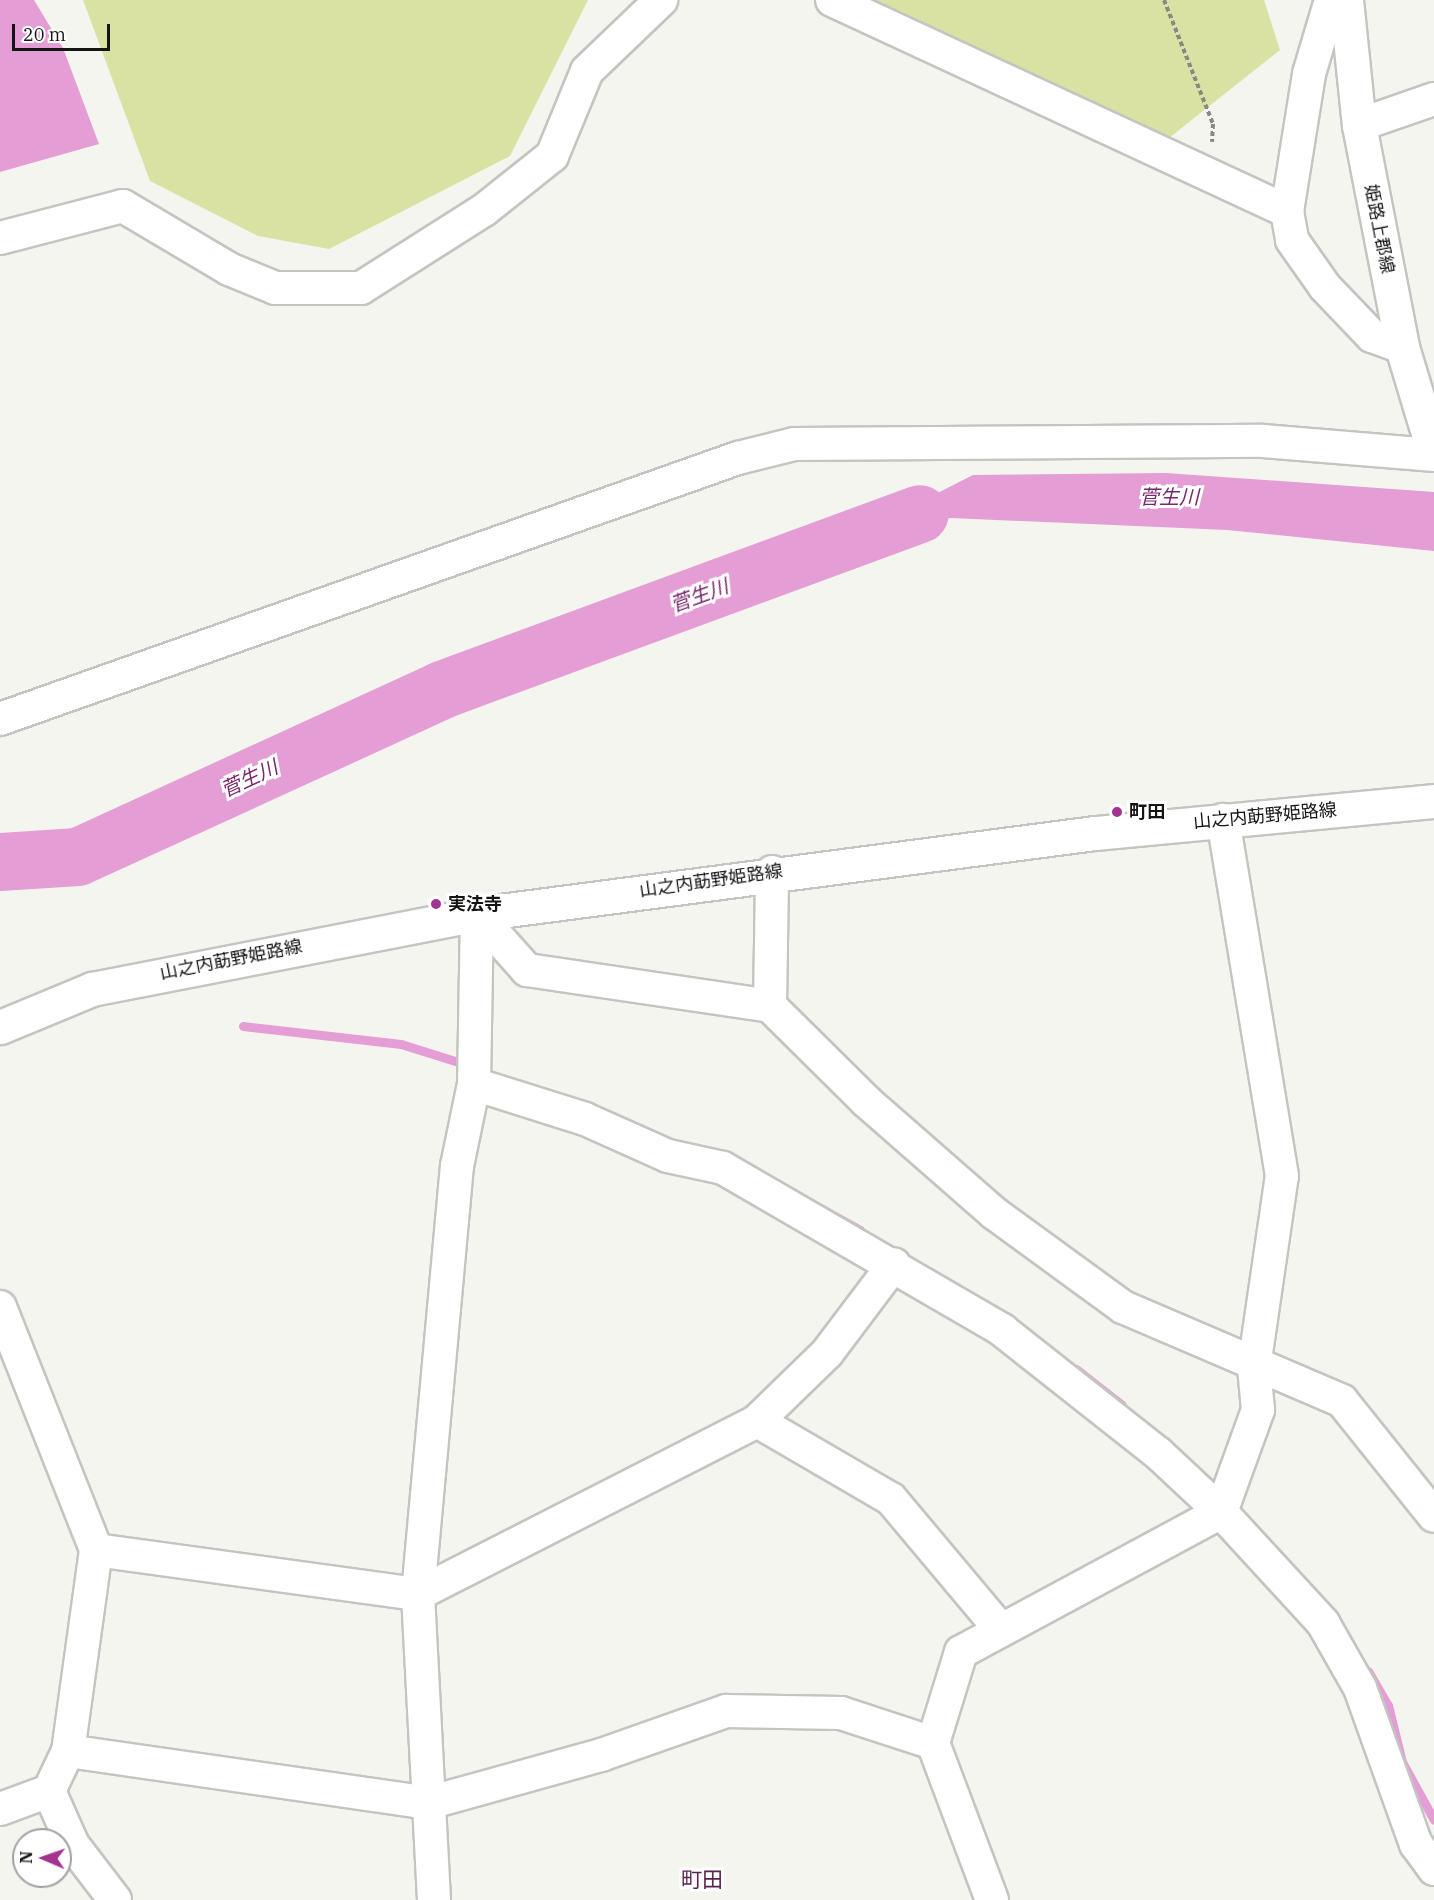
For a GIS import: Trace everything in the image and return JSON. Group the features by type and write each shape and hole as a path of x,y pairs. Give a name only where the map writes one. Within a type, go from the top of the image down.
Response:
{"main road":[{"name":"姫路上郡線","path":"1346,0 1359,125 1402,347 1434,454"},
{"name":"山之内莇野姫路線","path":"0,1027 92,989 477,914 772,872 1223,820 1434,801"}],"street":[{"path":"0,238 123,206 229,269 275,288 361,288 484,210 552,156 587,71 661,0"},
{"path":"832,0 1287,211"},
{"path":"1331,0 1309,74 1287,211 1292,240 1325,287 1372,336 1402,347"},
{"path":"1359,125 1434,99"},
{"path":"0,719 738,458 794,444 1263,441 1434,454"},
{"path":"992,1900 933,1743 961,1652 1221,1512 1258,1410 1254,1367 1282,1176 1223,820"},
{"path":"770,1006 772,872"},
{"path":"477,914 527,970 770,1006 866,1101 994,1213 1123,1307 1254,1367 1342,1401 1434,1516"},
{"path":"435,1900 418,1594 457,1166 474,1084 477,914"},
{"path":"474,1084 585,1119 668,1156 723,1168 894,1264 1002,1330 1158,1453 1221,1512 1323,1623 1360,1688 1416,1844 1434,1869"},
{"path":"96,1550 418,1594 757,1421 827,1353 894,1264"},
{"path":"0,1307 96,1550 68,1750 49,1791 0,1809"},
{"path":"757,1421 891,1499 1000,1629"},
{"path":"68,1750 428,1803 601,1755 726,1711 841,1713 933,1743"},
{"path":"49,1791 73,1845 115,1900"}],"path":[{"path":"1164,0 1213,124"}],"green space":[{"path":"83,0 588,0 510,156 329,249 258,236 150,181"},
{"path":"874,0 1264,0 1280,50 1169,138"}],"water":[{"path":"0,0 34,0 63,48 99,144 0,172"},
{"path":"1166,473 1434,492 1434,551 1227,530 951,518 843,541 973,475"}],"waterway":[{"name":"菅生川","path":"0,862 78,857 442,690 920,514"},
{"path":"243,1026 401,1044 468,1065"},
{"path":"726,1156 860,1230"},
{"path":"1076,1369 1122,1405"},
{"path":"1368,1671 1388,1705 1402,1762 1434,1820"}],"place":[{"name":"町田","path":"1117,812"},
{"name":"実法寺","path":"436,904"}],"district":[{"name":"町田","path":"702,1879"}]}
